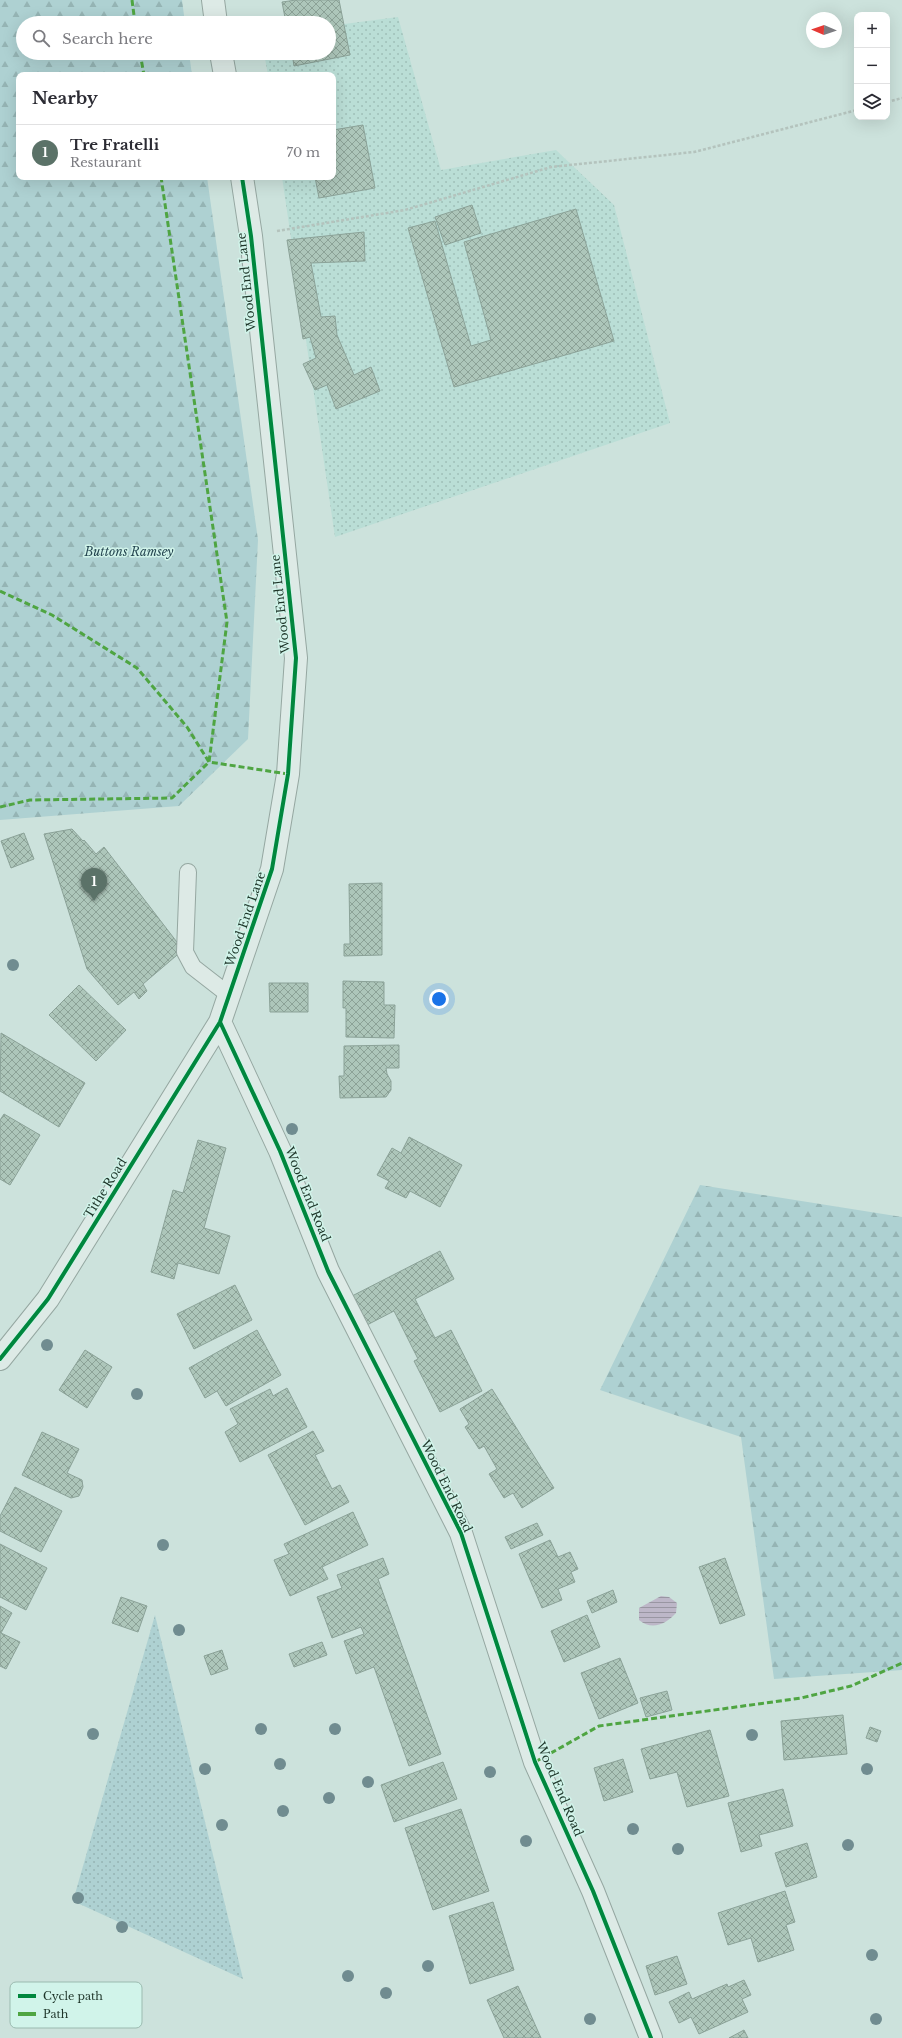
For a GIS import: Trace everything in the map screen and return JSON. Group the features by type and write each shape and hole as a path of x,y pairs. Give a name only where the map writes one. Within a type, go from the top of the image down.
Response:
{"street":[{"path":"213,0 215,16"},
{"path":"222,60 224,72"},
{"name":"Wood End Lane","path":"220,1022 272,869 288,774 296,658 251,236 242,180"},
{"name":"Tithe Road","path":"0,1359 48,1299 220,1022"},
{"name":"Wood End Road","path":"220,1022 280,1151 328,1271 461,1533 536,1762 593,1891 651,2038"}],"lane":[{"path":"188,872 185,952 193,967 229,995"}],"path":[{"path":"890,101 902,98"},
{"path":"251,236 405,210 551,167 694,152 854,111"}],"shaded area":[{"path":"398,17 441,170 556,150 614,205 670,423 335,537 282,180 336,180 336,72 267,72 265,60 336,60 336,25"},
{"path":"661,1596 669,1597 677,1603 676,1613 663,1623 654,1626 639,1620 639,1608"}],"green space":[{"name":"Buttons Ramsey","path":"0,0 182,0 184,16 16,16 16,60 190,60 192,72 16,72 16,180 207,180 258,540 248,739 179,806 0,820"},
{"path":"700,1185 902,1217 902,1670 774,1679 741,1437 600,1390"},
{"path":"155,1615 243,1979 73,1901"}],"building":[{"path":"296,0 339,0 350,55 336,58 336,16 285,16 282,2"},
{"path":"293,60 325,60 294,66"},
{"path":"363,125 375,188 319,198 316,180 336,180 336,130"},
{"path":"472,205 481,233 445,245 435,217"},
{"path":"576,209 614,341 454,387 408,228 435,221 471,346 491,340 464,242"},
{"path":"364,232 365,261 311,263 321,317 335,316 337,335 354,375 371,367 380,391 336,409 327,385 315,390 303,364 316,358 310,337 303,339 287,240"},
{"path":"72,829 96,854 104,847 183,950 143,984 147,991 139,999 134,992 118,1005 87,969 44,834"},
{"path":"24,833 34,859 11,868 1,841"},
{"path":"382,883 382,955 344,956 344,944 350,944 349,884"},
{"path":"343,981 384,982 384,1005 395,1005 394,1038 346,1037 346,1008 343,1008"},
{"path":"269,983 308,983 308,1012 270,1012"},
{"path":"79,985 126,1030 96,1061 49,1015"},
{"path":"1,1033 85,1083 59,1127 0,1091"},
{"path":"399,1045 399,1068 386,1068 387,1074 391,1081 391,1090 386,1097 340,1098 339,1076 344,1076 344,1046"},
{"path":"4,1114 40,1135 10,1185 0,1179 0,1120"},
{"path":"409,1137 462,1165 440,1207 410,1191 406,1198 385,1188 389,1181 377,1175 392,1148 401,1153"},
{"path":"198,1140 226,1148 204,1228 230,1236 219,1274 178,1263 174,1279 151,1272 173,1190 183,1193"},
{"path":"440,1251 454,1279 415,1299 435,1338 451,1330 482,1391 440,1412 414,1361 418,1359 394,1311 367,1325 352,1296"},
{"path":"235,1285 252,1320 194,1349 177,1314"},
{"path":"257,1330 281,1375 226,1406 217,1391 205,1398 189,1368"},
{"path":"85,1350 112,1367 87,1408 59,1390"},
{"path":"287,1388 307,1427 240,1462 225,1432 238,1424 230,1409 270,1389 273,1396"},
{"path":"492,1389 554,1488 522,1508 513,1493 504,1498 489,1474 497,1469 484,1446 479,1449 465,1427 469,1424 460,1409"},
{"path":"313,1431 324,1451 315,1455 332,1489 340,1485 349,1502 305,1525 268,1455"},
{"path":"42,1432 79,1449 67,1473 82,1480 83,1487 79,1496 71,1498 22,1475"},
{"path":"15,1487 62,1511 41,1552 0,1531 0,1516"},
{"path":"353,1512 368,1545 322,1567 328,1579 290,1596 274,1560 289,1554 284,1544"},
{"path":"537,1523 543,1535 511,1549 505,1537"},
{"path":"550,1540 558,1557 570,1552 578,1569 571,1572 575,1582 558,1589 562,1600 542,1608 519,1554"},
{"path":"0,1544 47,1568 26,1610 0,1597"},
{"path":"383,1558 389,1574 378,1579 441,1754 409,1766 374,1667 356,1674 344,1641 364,1634 361,1627 332,1638 317,1597 342,1588 337,1575"},
{"path":"725,1558 745,1615 720,1624 699,1567"},
{"path":"613,1590 617,1602 592,1613 587,1601"},
{"path":"121,1597 147,1606 138,1632 112,1623"},
{"path":"0,1606 12,1613 1,1633 20,1642 6,1669 0,1666"},
{"path":"587,1615 600,1647 564,1662 551,1631"},
{"path":"322,1642 327,1655 294,1667 289,1654"},
{"path":"222,1650 228,1669 211,1675 204,1656"},
{"path":"620,1658 638,1703 599,1719 581,1673"},
{"path":"667,1691 672,1710 646,1717 640,1698"},
{"path":"843,1715 847,1754 784,1760 781,1721"},
{"path":"870,1727 881,1731 877,1742 866,1738"},
{"path":"710,1730 729,1796 687,1807 677,1772 650,1779 641,1749"},
{"path":"623,1759 633,1792 604,1801 594,1768"},
{"path":"443,1762 457,1799 394,1822 381,1785"},
{"path":"783,1789 793,1826 759,1835 762,1846 741,1852 728,1803"},
{"path":"461,1809 489,1891 433,1910 405,1828"},
{"path":"807,1843 817,1877 786,1887 775,1853"},
{"path":"785,1891 795,1922 786,1925 794,1950 758,1962 751,1938 728,1945 718,1913"},
{"path":"493,1902 514,1970 470,1984 449,1916"},
{"path":"677,1956 687,1984 655,1995 646,1966"},
{"path":"744,1980 751,1995 742,1999 748,2012 699,2034 691,2017 679,2023 669,2002 689,1992 692,1999 727,1984 728,1987"},
{"path":"518,1986 541,2038 504,2038 487,2000"},
{"path":"744,2030 748,2038 729,2038"}],"marked path":[{"path":"132,0 134,16"},
{"path":"141,60 143,72"},
{"path":"0,807 30,800 172,798 209,762 227,622 161,180"},
{"path":"0,591 52,615 137,668 187,727 209,762 288,774"},
{"path":"535,1762 599,1726 801,1698 851,1686 902,1663"}],"cycle path":[{"path":"0,1359 48,1299 220,1022 272,869 288,774 296,658 251,236 242,180"},
{"path":"220,1022 280,1151 328,1271 461,1533 535,1762 593,1891 651,2038"}],"place":[{"name":"Tre Fratelli","path":"94,901"}]}
